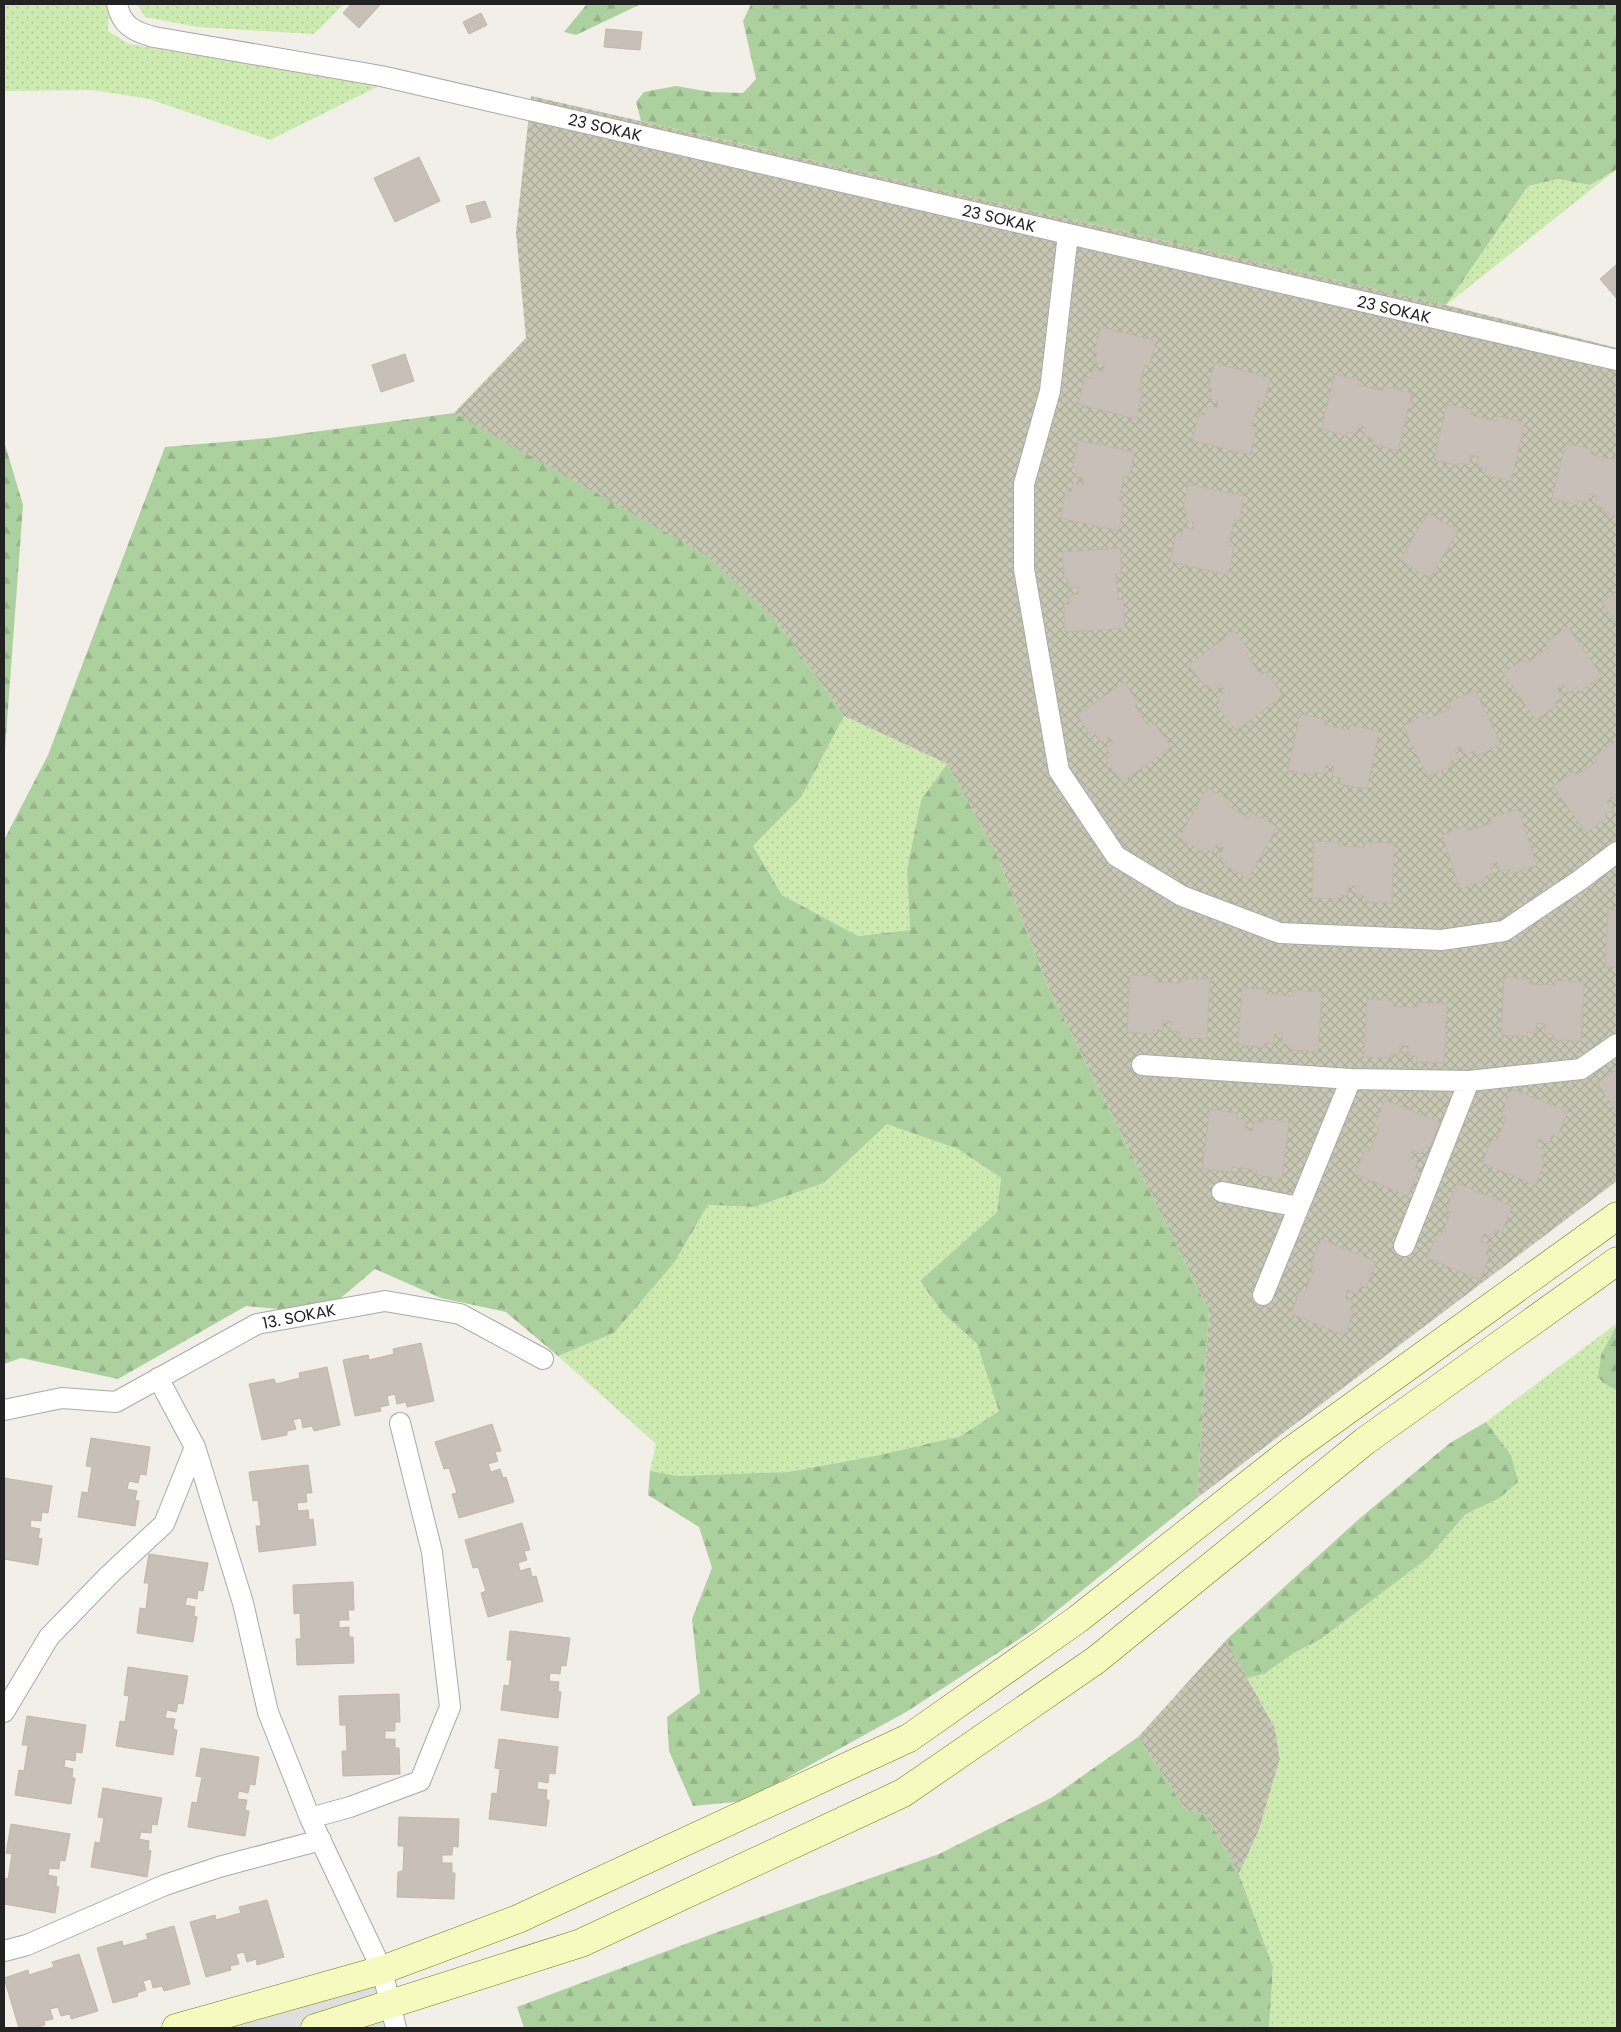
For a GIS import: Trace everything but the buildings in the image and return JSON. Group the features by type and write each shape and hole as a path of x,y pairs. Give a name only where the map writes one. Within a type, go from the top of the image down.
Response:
{"street":[{"name":"23 SOKAK","path":"117,4 122,19 127,26 138,33 154,37 381,76 1617,360"},
{"path":"1068,234 1050,391 1024,484 1024,569 1059,771 1116,856 1182,896 1280,933 1441,940 1504,931 1580,880 1617,852"},
{"path":"1142,1065 1351,1079 1470,1081 1581,1069 1617,1044"},
{"path":"1263,1295 1351,1079"},
{"path":"1404,1246 1470,1081"},
{"path":"1222,1192 1299,1207"},
{"path":"176,2028 382,1970 518,1919 909,1738 1078,1619 1292,1450 1617,1216"},
{"path":"315,2028 394,2016 581,1943 903,1793 1096,1660 1365,1441 1617,1261"},
{"name":"13. SOKAK","path":"4,1410 62,1398 116,1402 257,1324 385,1301 460,1314 543,1359"},
{"path":"158,1378 195,1447 243,1603 268,1712 310,1818 382,1970 394,2016"},
{"path":"310,1818 350,1807 420,1781 450,1707 432,1552 400,1423"},
{"path":"4,1712 49,1637 109,1575 164,1524 195,1447"},
{"path":"4,1951 27,1945 165,1885 219,1867 321,1840"}],"shaded area":[{"path":"531,96 1446,305 1617,348 1617,1181 1197,1498 1209,1311 1049,989 996,853 947,764 844,716 774,618 454,413 526,338 516,232"},
{"path":"1226,1640 1275,1728 1280,1759 1259,1830 1239,1874 1206,1815 1186,1810 1138,1737"},
{"path":"382,1970 396,2028 176,2028"}],"green space":[{"path":"4,4 109,4 108,31 129,44 241,62 389,81 270,140 149,99 93,90 4,91"},
{"path":"137,4 344,4 314,34 197,27 145,17"},
{"path":"587,4 641,4 576,35 564,32"},
{"path":"751,4 1617,4 1617,169 1590,185 1558,179 1528,186 1446,305 641,121 636,102 644,92 676,86 711,92 743,93 756,79 743,21"},
{"path":"1617,169 1446,305 1528,186 1558,179 1590,185"},
{"path":"454,413 706,555 774,618 844,716 802,796 753,846 782,895 858,936 910,930 907,870 921,800 947,764 996,853 1049,989 1209,1311 1197,1498 1033,1630 906,1712 745,1801 693,1806 669,1751 667,1717 700,1693 692,1619 712,1568 699,1527 648,1495 650,1471 678,1476 788,1472 875,1456 961,1436 999,1411 977,1344 943,1313 920,1281 997,1212 1001,1178 958,1149 887,1124 824,1183 755,1207 708,1205 674,1263 614,1333 558,1356 506,1312 441,1298 375,1269 323,1313 246,1306 118,1379 21,1358 4,1364 4,840 48,755 165,447 269,438"},
{"path":"4,441 23,505 4,763"},
{"path":"844,716 947,764 921,800 907,870 910,930 858,936 782,895 753,846 802,796"},
{"path":"887,1123 958,1149 1001,1178 997,1212 920,1281 943,1313 977,1344 1000,1411 961,1436 875,1456 788,1472 678,1476 650,1471 656,1444 558,1356 614,1333 674,1263 708,1205 755,1207 824,1183"},
{"path":"1617,1323 1601,1355 1610,1387 1617,1390 1617,2028 1269,2028 1273,1967 1239,1874 1259,1830 1280,1759 1275,1728 1247,1678 1264,1674 1294,1653 1321,1639 1428,1558 1466,1514 1498,1499 1511,1455 1486,1422"},
{"path":"1617,1324 1617,1390 1598,1378 1601,1355"},
{"path":"1486,1422 1511,1455 1518,1482 1498,1499 1466,1514 1428,1558 1321,1639 1294,1653 1264,1674 1247,1678 1226,1640 1359,1519 1450,1443"},
{"path":"1138,1737 1186,1810 1206,1815 1239,1874 1273,1967 1269,2028 524,2028 517,2007 715,1933 939,1854 1051,1798"}]}
